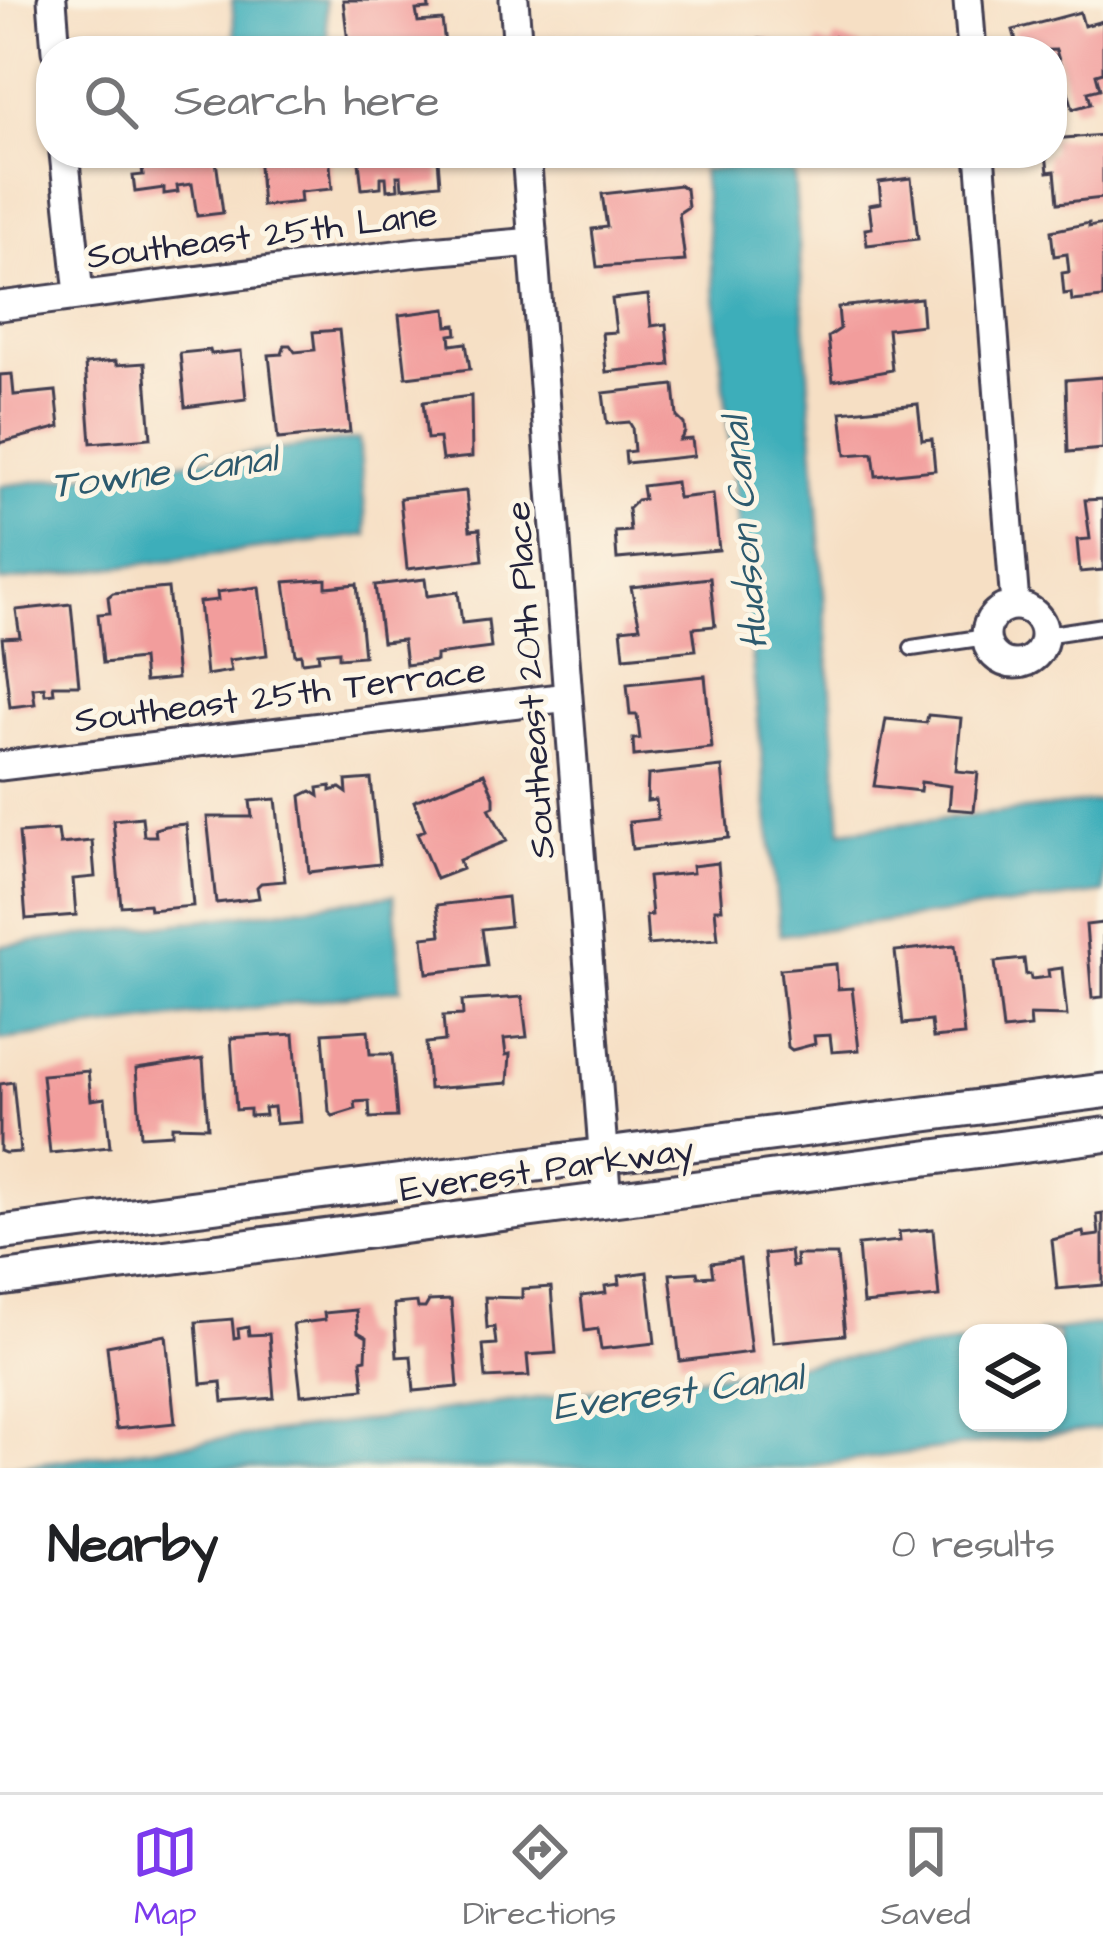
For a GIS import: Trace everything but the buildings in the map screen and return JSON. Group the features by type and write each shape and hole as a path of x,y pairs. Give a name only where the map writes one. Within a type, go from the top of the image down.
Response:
{"street":[{"path":"52,0 55,36"},
{"path":"514,0 517,36"},
{"path":"968,0 971,36"},
{"path":"66,168 79,294"},
{"name":"Southeast 20th Place","path":"527,168 607,1202"},
{"path":"981,168 1015,605"},
{"name":"Southeast 25th Lane","path":"0,306 418,252 533,242"},
{"path":"1015,605 1039,617 1044,635 1038,653 1011,664 994,655 986,637 990,619 1015,605"},
{"name":"Southeast 25th Terrace","path":"0,766 568,698"},
{"name":"Everest Parkway","path":"0,1233 1103,1091"},
{"name":"Everest Parkway","path":"0,1280 1103,1135"}],"lane":[{"path":"1044,635 1103,626"},
{"path":"912,648 986,637"}],"water":[{"path":"232,0 325,0 328,36 235,36"},
{"name":"Hudson Canal","path":"794,168 841,831 1103,801 1103,893 780,935 702,170"},
{"name":"Towne Canal","path":"359,439 367,535 0,582 0,486"},
{"path":"394,895 401,989 0,1040 0,946"},
{"name":"Everest Canal","path":"1103,1324 1103,1428 793,1468 0,1468 959,1343 959,1432 1067,1432 1067,1329"}]}
